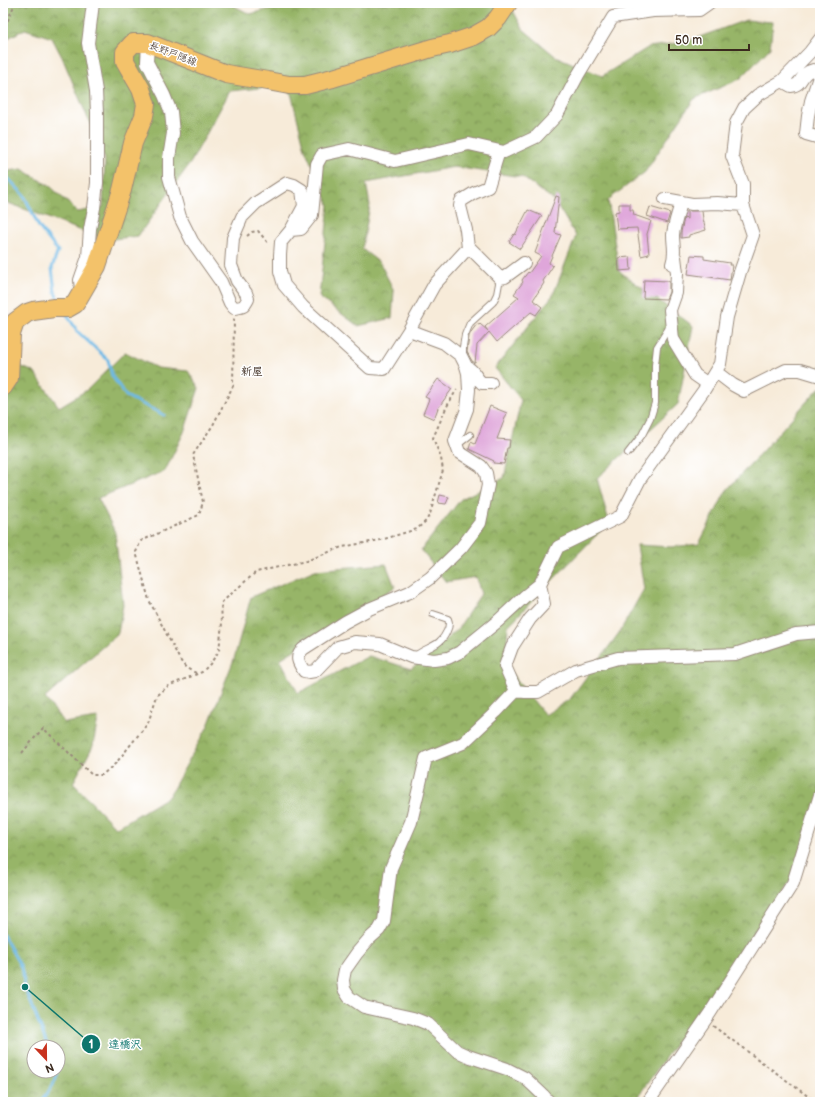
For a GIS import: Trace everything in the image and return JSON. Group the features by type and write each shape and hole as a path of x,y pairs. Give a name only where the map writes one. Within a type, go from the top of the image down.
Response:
{"main road":[{"name":"長野戸隠線","path":"3,387 9,378 11,334 15,322 27,313 33,311 68,308 75,304 97,266 122,190 133,143 144,116 146,104 141,89 125,61 125,52 133,43 148,43 226,74 268,80 289,85 305,85 334,78 474,36 488,28 498,18 508,3"}],"street":[{"path":"82,291 80,280 88,257 90,230 97,183 96,91 88,43 93,3"},
{"path":"291,230 301,229 312,215 317,164 322,155 349,149 395,161 469,144 504,152 536,137 557,115 578,75 613,17 653,11 699,10 709,3"},
{"path":"465,365 469,390 467,410 455,441 459,452 481,466 486,473 488,485 480,523 461,548 430,578 410,592 369,609 303,648 299,653 298,658 304,671 315,671 338,647 355,642 380,644 411,657 434,660 448,658 460,652 540,584 558,547 621,516 640,479 708,384 720,364 729,311 740,272 753,235 743,205 742,184 732,156 736,123 744,108 758,95 782,81 810,52 820,39"},
{"path":"148,43 147,62 171,112 173,133 168,158 169,177 180,217 192,241 221,282 230,303 234,308 242,307 246,304 248,298 237,281 231,265 233,238 242,217 256,203 287,183 294,185 302,190 304,206 291,230 281,242 280,271 284,285 314,318 370,368 384,369 409,330 434,285 468,248 466,230 460,206 461,201 488,187 499,151"},
{"path":"782,81 791,86 795,86 808,71 813,70 816,72 820,78 811,101 806,134 820,138"},
{"path":"665,199 692,204 717,203 743,205"},
{"path":"681,203 673,236 677,273 676,293 670,310 673,339 695,375 708,384"},
{"path":"468,246 500,278 505,277 524,263"},
{"path":"669,272 675,257"},
{"path":"409,330 444,343 465,365 472,369 478,381 482,384 491,383"},
{"path":"716,372 733,385 744,391 786,370 800,370 820,376"},
{"path":"516,691 505,666 512,646 530,619 544,604 540,584"},
{"path":"516,691 538,692 576,670 618,658 735,654 796,634 820,632"},
{"path":"516,691 496,712 462,743 426,758 411,822 391,868 384,921 379,930 369,939 345,970 343,980 344,989 349,998 364,1007 414,1018 428,1024 457,1051 507,1069 525,1078 549,1102"},
{"path":"648,1102 705,1020 793,883 820,794"}],"lane":[{"path":"465,365 463,343 465,335 470,323 493,302 497,294 500,278"},
{"path":"628,453 642,435 650,419 655,403 655,365 657,347 672,323"},
{"path":"456,446 470,434"},
{"path":"414,657 439,643 445,636 450,624 448,619 433,614"}],"path":[{"path":"3,32 14,3"},
{"path":"233,241 241,240 252,232 258,231 280,255"},
{"path":"202,672 195,673 186,668 175,651 149,600 136,552 141,541 199,514 203,502 193,455 213,425 233,386 234,308"},
{"path":"22,752 43,728 92,775 102,775 116,763 148,722 157,696 168,686 202,672 210,664 219,651 222,623 221,603 256,572 306,561 342,547 381,540 417,529 426,521 430,514 443,470 441,458 433,438 465,365"},
{"path":"705,1020 814,1102"}],"green space":[{"path":"3,3 228,3 250,14 294,3 509,3 523,29 555,56 602,76 649,47 686,42 746,20 773,22 770,48 740,79 694,99 645,172 608,200 619,271 693,326 678,404 597,478 609,522 508,626 505,666 545,715 570,699 619,633 644,589 637,545 671,547 699,544 726,491 820,387 820,807 796,873 634,1102 3,1102 3,359 34,372 59,407 87,390 125,352 157,368 188,371 199,388 184,432 165,471 98,498 115,532 123,605 118,633 45,698 64,723 98,718 93,746 73,783 116,828 169,796 208,726 234,659 251,597 315,570 386,564 395,587 280,659 298,693 369,656 411,669 457,630 481,594 476,577 446,582 421,550 461,499 504,478 521,400 495,368 553,295 576,236 554,200 522,177 454,167 366,183 370,205 362,249 380,263 394,291 392,318 358,326 319,297 329,205 305,149 289,85 230,91 191,162 138,236 106,240 3,201 3,172 22,169 51,187 78,212 103,207 105,159 62,57 52,38 25,29 3,39"}],"building":[{"path":"556,196 559,197 555,233 561,235 549,263 553,266 533,300 542,307 536,315 531,312 497,342 489,332 477,345 475,363 472,361 467,352 469,336 477,324 480,324 488,331 485,327 519,297 514,294 523,282 522,280 541,256 535,253"},
{"path":"619,204 630,204 630,210 633,210 634,215 651,221 647,234 649,254 641,256 637,228 617,229 615,212 619,211"},
{"path":"650,207 670,213 667,223 647,216"},
{"path":"528,210 542,216 520,249 509,242 514,234 515,235"},
{"path":"687,211 702,211 706,230 689,235 689,237 681,238 684,218 687,219"},
{"path":"691,255 704,256 704,259 730,263 729,265 732,265 730,280 688,274"},
{"path":"630,257 631,270 619,271 618,258"},
{"path":"644,280 669,281 669,292 666,299 643,298"},
{"path":"438,379 452,389 438,408 434,419 423,414 429,399 425,397"},
{"path":"490,406 507,413 497,439 510,440 504,464 493,463 494,461 469,449 471,442 475,444"},
{"path":"440,495 449,497 446,504 438,503"}],"waterway":[{"path":"3,173 24,195 39,227 58,251 52,268 57,297"},
{"path":"67,315 78,332 108,360 112,376 126,396 164,415"},
{"path":"3,935 21,967 25,987 45,1039"},
{"path":"41,1102 53,1085 55,1079"}],"place":[{"name":"達橋沢","path":"25,987"}],"district":[{"name":"新屋","path":"252,371"}]}
